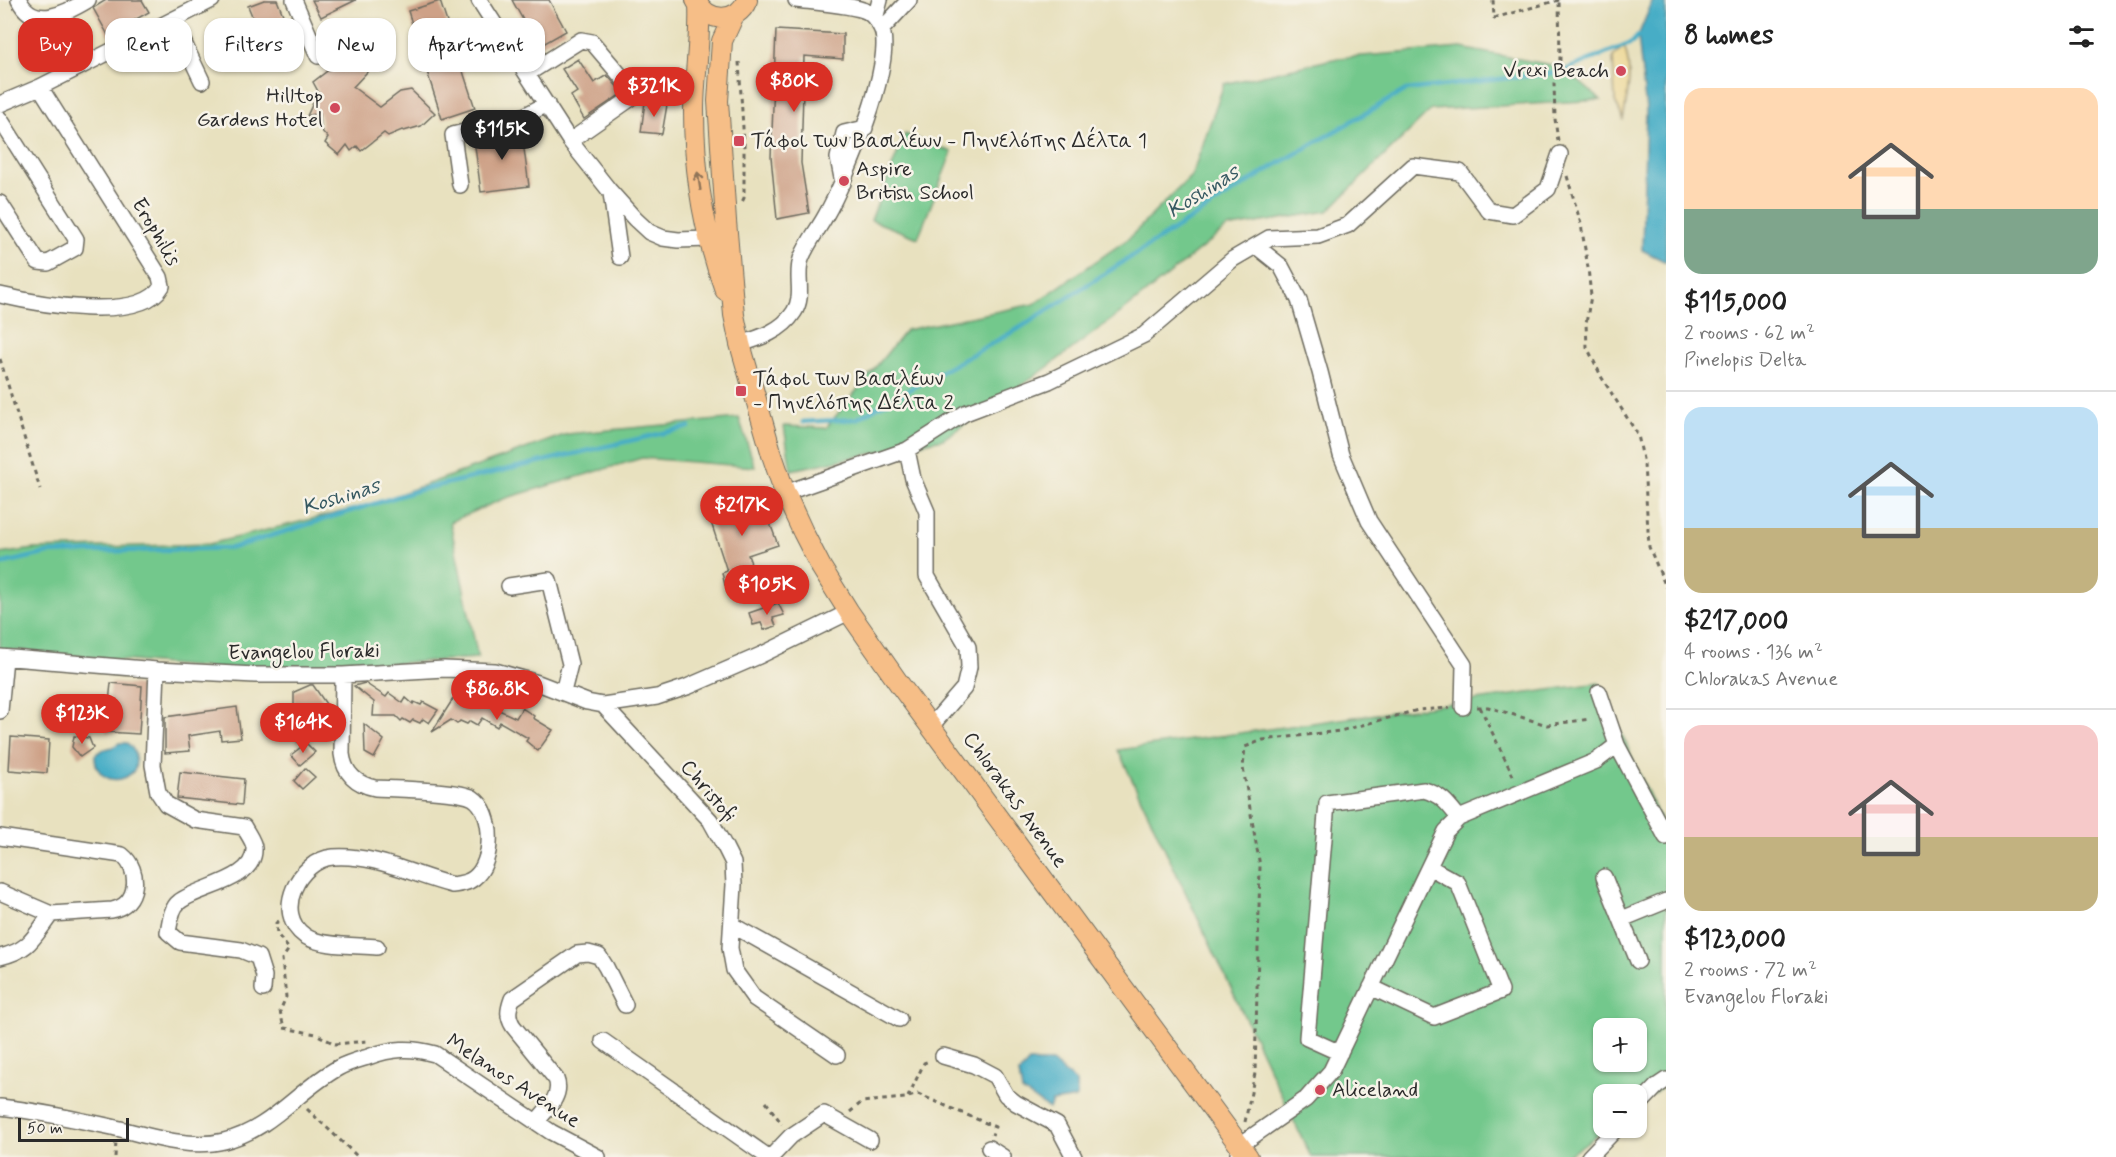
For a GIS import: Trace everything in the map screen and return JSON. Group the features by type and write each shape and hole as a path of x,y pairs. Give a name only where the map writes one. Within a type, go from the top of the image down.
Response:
{"main road":[{"path":"697,3 710,16 718,18 726,18 741,8"},
{"path":"697,3 699,31 694,108 696,163 709,239 734,315"},
{"path":"734,315 718,101 722,41 741,8"},
{"name":"Chlorakas Avenue","path":"734,315 740,344 785,493 821,567 849,612 1242,1153"}],"street":[{"path":"19,0 31,13 41,17 54,17 66,13 88,0"},
{"path":"0,105 40,87 178,12 212,0"},
{"path":"294,0 316,51"},
{"path":"479,0 570,141 611,192 649,232 663,238 678,240 709,239"},
{"path":"796,0 866,11 879,24"},
{"path":"740,344 773,332 793,314 799,304 801,260 843,183 865,128 883,62 885,44 879,24 880,0"},
{"path":"879,24 909,0"},
{"path":"178,12 202,81"},
{"path":"527,74 581,40 592,42 631,88 630,99 570,141"},
{"name":"Erophilis","path":"0,295 66,308 102,308 140,302 159,292 162,286 160,277 40,87"},
{"path":"460,186 453,135 524,116 547,104"},
{"path":"0,119 76,239 75,248 48,263 38,261 0,202"},
{"path":"785,493 907,450 965,412 1050,381 1144,335 1233,259 1269,238 1318,236 1348,225 1413,166 1460,172 1489,211 1513,215 1548,189 1560,154"},
{"path":"611,192 620,257"},
{"path":"1256,246 1281,266 1299,300 1341,455 1369,521 1464,665 1463,707"},
{"path":"907,450 913,479 927,512 927,576 968,647 969,667 964,688 931,726"},
{"path":"509,586 549,580 570,664 562,692"},
{"path":"603,705 657,697 687,687 789,642 849,612"},
{"path":"0,711 2,657"},
{"name":"Evangelou Floraki","path":"2,657 157,670 255,675 344,675 477,669 515,675 587,702 603,705"},
{"path":"157,670 153,765 158,792 166,804 195,820 244,827 254,847 252,860 236,876 178,902 171,915 168,932 180,942 241,950 258,957 264,976 263,989"},
{"path":"344,675 342,754 343,764 353,779 375,788 470,797 484,811 488,820 489,834 481,870 474,879 462,884 453,885 382,862 353,858 332,857 306,868 294,888 291,915 301,932 314,940 377,947"},
{"path":"1599,692 1617,745 1664,830"},
{"name":"Christofi","path":"603,705 710,820 733,863 730,948 734,970 754,998 837,1055"},
{"path":"1242,1153 1306,1099 1331,1071 1446,831 1459,818 1596,761 1617,745"},
{"path":"1340,1053 1307,1038 1327,803 1424,790 1444,799 1459,818"},
{"path":"0,837 122,855 128,860 134,875 133,892 127,904 112,910 51,914 0,892"},
{"path":"1371,987 1434,1017 1501,991 1458,883 1429,867"},
{"path":"1604,877 1638,961"},
{"path":"1622,919 1666,901"},
{"path":"0,957 17,953 27,947 51,914"},
{"path":"732,925 899,1018"},
{"path":"536,1122 556,1098 558,1085 556,1079 508,1018 508,1008 512,999 577,954 588,953 599,956 626,1005"},
{"path":"603,1041 769,1157 791,1136 824,1114 870,1140"},
{"name":"Melanos Avenue","path":"0,1107 54,1114 163,1139 206,1143 223,1141 246,1134 267,1122 339,1067 390,1050 419,1049 435,1054 536,1122 598,1157"},
{"path":"943,1056 974,1065 995,1076 1006,1095 1016,1103 1057,1125 1074,1157"},
{"path":"1647,1099 1663,1085"},
{"path":"1589,1157 1607,1138"},
{"path":"989,1148 1003,1157"}],"path":[{"path":"1493,0 1494,18 1559,0 1560,60 1554,83 1555,119 1560,154 1581,224 1588,268 1591,296 1586,323 1587,347 1602,378 1638,435 1644,464 1649,547 1666,587"},
{"path":"739,58 744,155 744,198 740,207"},
{"path":"0,359 40,489"},
{"path":"1480,707 1521,792"},
{"path":"1242,1153 1255,1073 1260,866 1243,768 1245,747 1263,740 1340,731 1418,710 1488,707 1547,725 1590,718"},
{"path":"291,915 276,923 277,934 289,949 282,959 286,997 280,1011 284,1028 316,1034 335,1044 367,1040 369,1057"},
{"path":"908,1097 924,1062 943,1056"},
{"path":"839,1122 862,1102 918,1094 995,1127 989,1148"},
{"path":"296,1098 358,1157"},
{"path":"766,1101 791,1136"}],"green space":[{"path":"1461,48 1562,67 1601,100 1431,110 1328,211 1227,228 1127,308 1041,372 943,439 791,470 784,426 826,428 906,330 1034,304 1128,239 1192,175 1224,84 1338,58"},
{"path":"905,134 952,152 918,238 871,220"},
{"path":"739,418 755,467 642,458 503,499 450,522 478,658 255,672 0,649 0,554 34,549 209,544 369,505 567,434"},
{"path":"1599,683 1666,833 1666,1085 1647,1099 1647,1084 1593,1084 1593,1138 1566,1157 1311,1157 1118,750"}],"sand":[{"name":"Vrexi Beach","path":"1624,46 1629,73 1623,119 1615,101 1613,57"}],"water":[{"path":"1653,0 1666,0 1666,262 1642,250 1646,110 1638,36"},
{"path":"119,743 127,743 134,751 136,758 135,769 129,775 116,780 109,778 99,770 95,755"},
{"path":"1029,1062 1052,1062 1076,1082 1077,1098 1052,1102 1049,1109 1022,1091 1019,1073"}],"building":[{"path":"106,0 142,0 149,12 138,18 105,18 105,30 93,8"},
{"path":"264,0 277,0 284,18 253,18 248,6"},
{"path":"312,0 356,0 321,17"},
{"path":"512,0 549,0 566,31 545,43 545,18 522,18"},
{"path":"440,1 446,18 410,18 408,11"},
{"path":"776,30 843,34 843,59 804,56 801,163 809,213 777,219 771,157"},
{"path":"578,59 594,83 607,75 621,91 621,94 584,119 571,96 577,92 562,69"},
{"name":"Hilltop Gardens Hotel","path":"326,72 367,72 353,87 380,107 400,92 411,90 435,113 421,126 388,136 384,133 361,151 357,146 351,151 347,145 339,155 325,143 328,138 321,130 320,113 307,116 320,95 313,82"},
{"path":"427,72 463,72 475,108 442,119"},
{"path":"645,102 667,105 662,134 641,132"},
{"path":"521,127 529,186 481,192 474,139"},
{"path":"759,493 778,545 748,555 755,574 745,577 748,586 737,590 734,583 725,585 722,573 727,571 708,513"},
{"path":"778,603 784,615 773,618 776,626 764,630 761,623 753,625 749,613"},
{"path":"111,683 142,686 139,734 106,732"},
{"path":"365,683 386,697 389,693 403,703 406,698 413,704 414,702 421,705 423,702 438,710 429,723 423,719 420,723 413,720 410,723 403,719 401,721 396,716 373,716 374,702 354,686"},
{"path":"313,685 326,704 299,719 294,712 294,692"},
{"path":"453,699 469,705 471,701 480,707 482,702 516,718 522,708 553,730 538,751 526,741 528,738 500,722 497,727 482,718 477,725 470,721 467,724 460,721 457,724 451,720 432,732"},
{"path":"237,707 241,738 221,740 220,731 188,736 190,751 165,753 165,717"},
{"path":"308,720 314,731 298,742 291,731"},
{"path":"364,724 384,740 374,758 365,753"},
{"path":"74,736 89,738 93,748 80,757 72,747"},
{"path":"11,737 49,740 47,773 9,770"},
{"path":"306,743 315,752 300,765 291,755"},
{"path":"305,768 315,777 302,789 294,781"},
{"path":"180,772 244,779 242,805 177,798"}],"waterway":[{"name":"Koshinas","path":"803,422 856,419 1018,329 1266,171 1406,90 1560,72 1632,43 1638,36"},
{"name":"Koshinas","path":"0,564 48,553 232,548 415,491 689,427"}],"place":[{"name":"Vrexi Beach","path":"1621,71"},
{"name":"Hilltop Gardens Hotel","path":"335,108"},
{"name":"Τάφοι των Βασιλέων - Πηνελόπης Δέλτα 1","path":"739,141"},
{"name":"Aspire British School","path":"844,181"},
{"name":"Τάφοι των Βασιλέων - Πηνελόπης Δέλτα 2","path":"741,391"},
{"name":"Aliceland","path":"1320,1090"}]}
